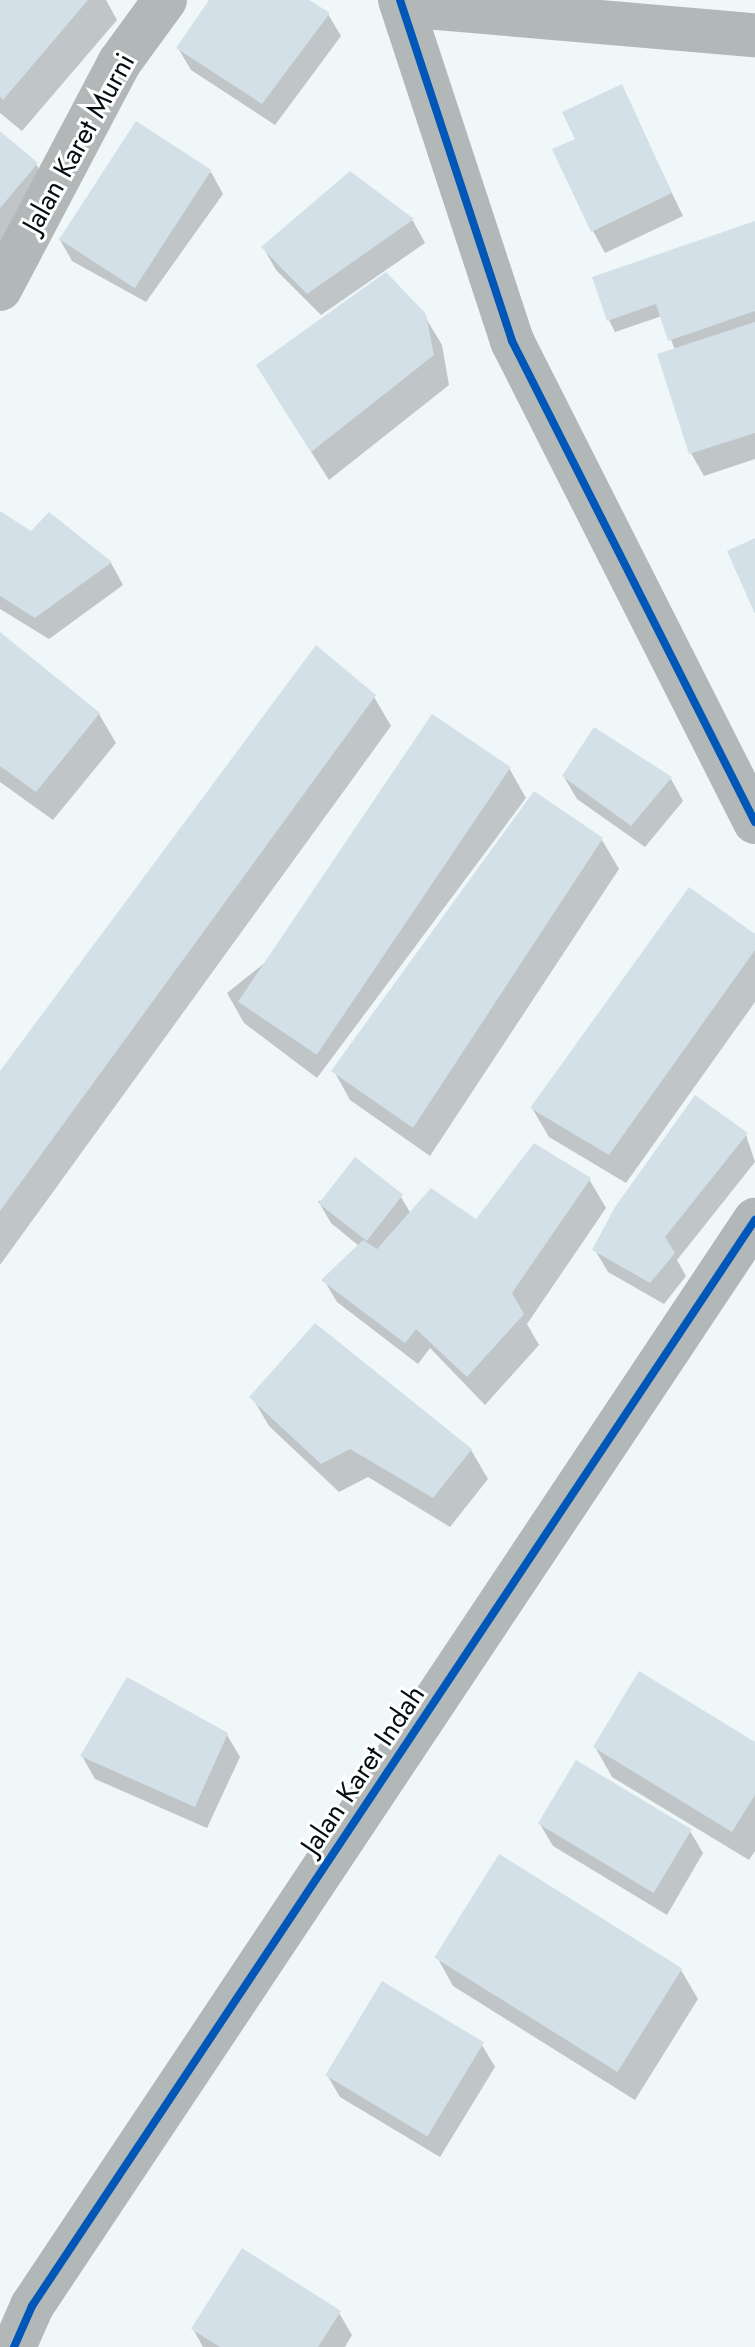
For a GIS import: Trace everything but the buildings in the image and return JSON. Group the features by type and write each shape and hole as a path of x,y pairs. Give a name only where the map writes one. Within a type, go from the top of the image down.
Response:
{"street":[{"name":"Jalan Karet Murni","path":"0,289 119,63 165,0"},
{"path":"755,35 401,2 512,341 755,822"},
{"name":"Jalan Karet Indah","path":"14,2347 16,2299 755,1220"}],"cycle path":[{"path":"400,0 512,341 755,822"},
{"path":"14,2347 32,2306 755,1220"}]}
